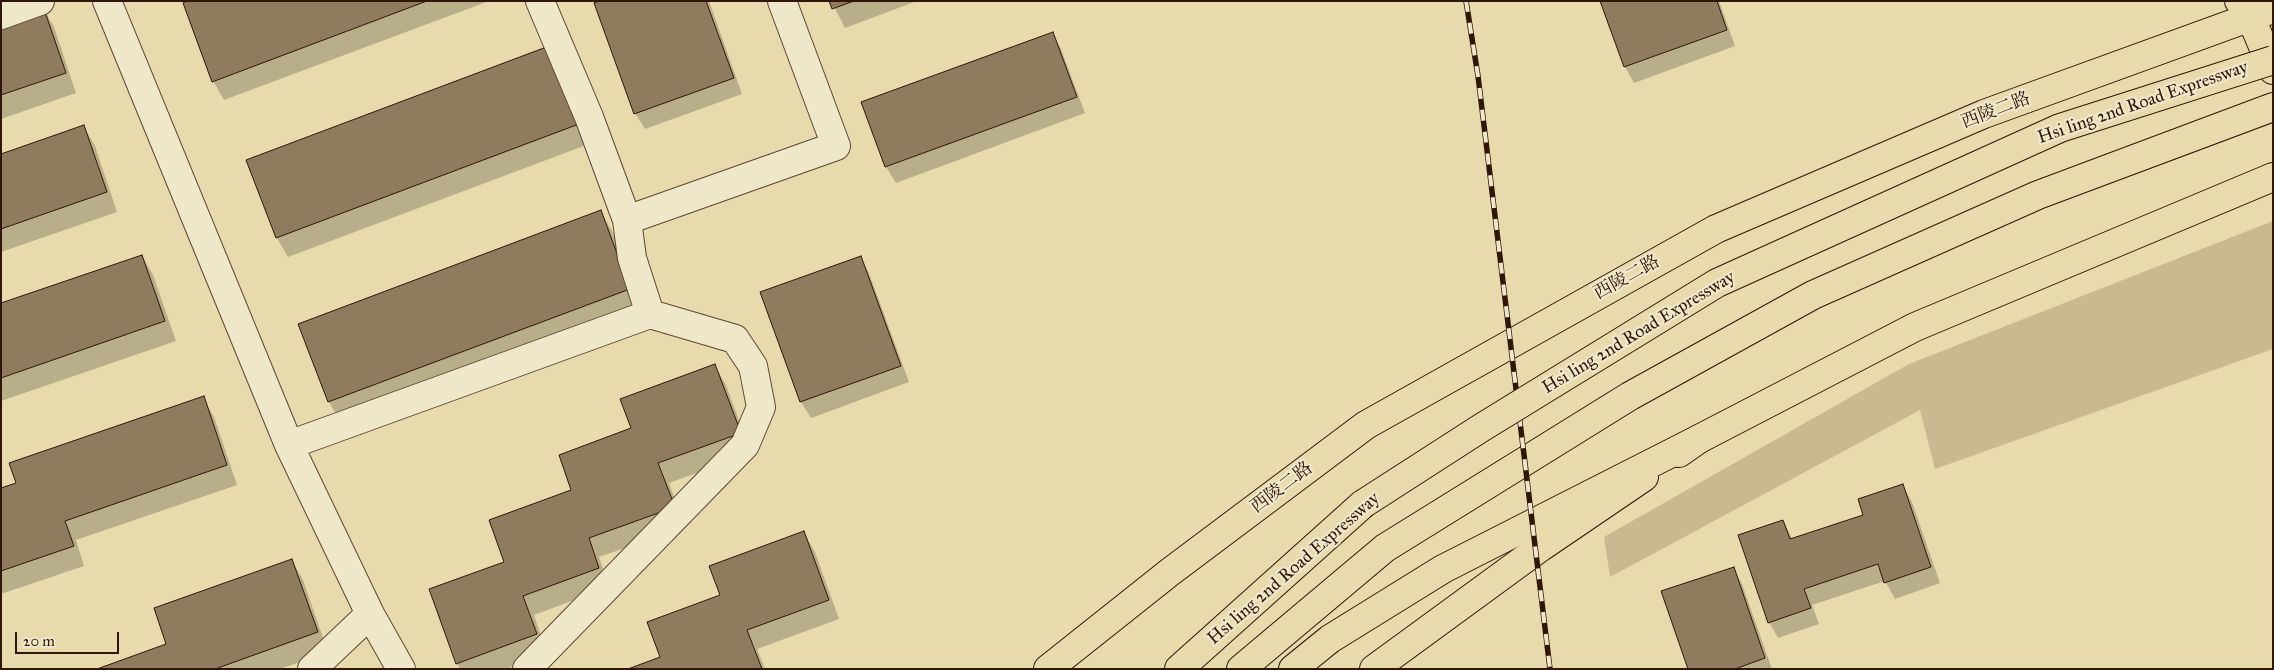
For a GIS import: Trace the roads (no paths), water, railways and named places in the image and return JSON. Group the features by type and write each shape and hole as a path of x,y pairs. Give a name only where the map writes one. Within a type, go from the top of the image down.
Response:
{"main road":[{"path":"2254,10 2273,70"},
{"name":"西陵二路","path":"1048,669 1170,572 1366,425 1716,229 1984,114 2254,10"},
{"name":"Hsi ling 2nd Road Expressway","path":"1179,669 1362,504 1716,283 2060,128 2273,60"},
{"path":"1241,669 1386,548 1630,396 1813,295 2038,195 2273,107"},
{"path":"1293,669 1330,639 1443,569 1915,327 2273,177"},
{"path":"1374,669 1541,547 1699,439"}],"street":[{"path":"1,15 40,1"},
{"path":"107,1 289,445 370,614 401,669"},
{"path":"540,1 589,117 627,220 632,258 650,314"},
{"path":"627,220 836,146 782,1"},
{"path":"289,445 650,314 735,339 753,366 761,407 745,445 527,669"},
{"path":"312,669 370,614"}],"railway":[{"path":"1466,1 1478,76 1550,669"}]}
